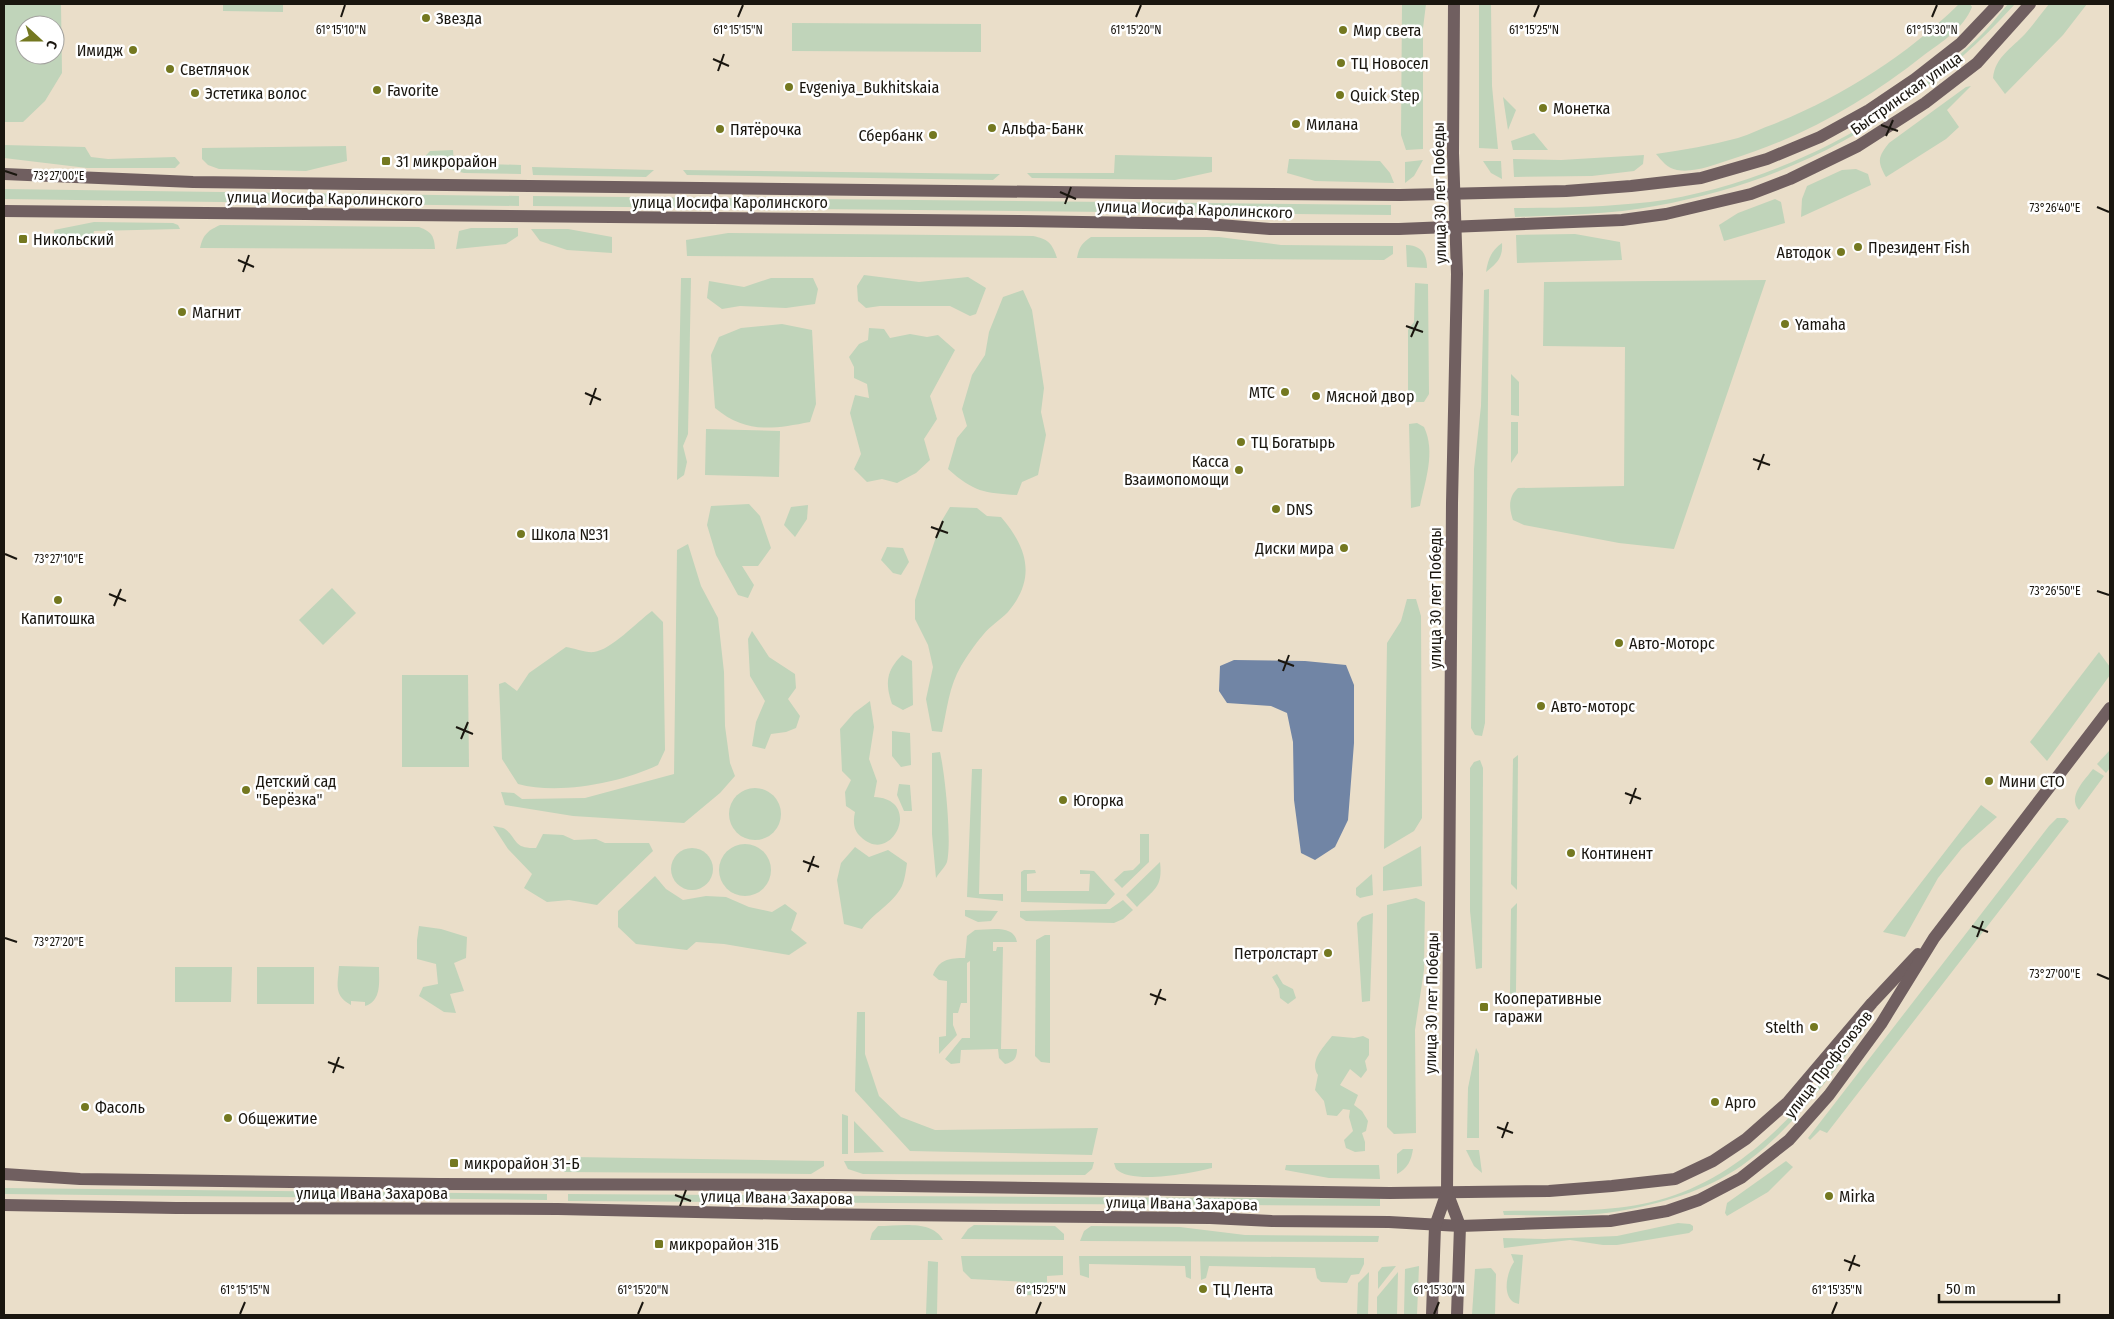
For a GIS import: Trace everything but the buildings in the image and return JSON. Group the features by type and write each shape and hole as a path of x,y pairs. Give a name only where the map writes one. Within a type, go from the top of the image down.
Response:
{"main road":[{"name":"улица 30 лет Победы","path":"1432,1315 1435,1226 1447,1192 1452,512 1457,274 1454,4"},
{"name":"Быстринская улица","path":"1455,194 1566,191 1663,183 1701,178 1766,159 1820,137 1869,110 1915,79 1961,43 1998,4"},
{"name":"Быстринская улица","path":"1456,227 1622,220 1666,214 1751,194 1790,179 1858,146 1925,103 1977,63 2030,4"},
{"name":"улица Иосифа Каролинского","path":"4,174 193,182 1134,193 1455,194"},
{"name":"улица Иосифа Каролинского","path":"4,210 1020,221 1206,224 1290,229 1399,230 1456,227"},
{"name":"улица Профсоюзов","path":"1460,1226 1610,1221 1667,1211 1699,1200 1741,1178 1789,1140 1829,1095 1881,1024 1934,938 2110,708"},
{"name":"улица Профсоюзов","path":"1447,1192 1549,1191 1676,1179 1713,1161 1746,1139 1788,1102 1872,1003 1934,938"},
{"name":"улица Ивана Захарова","path":"4,1174 80,1179 439,1184 834,1185 1447,1192"},
{"name":"улица 30 лет Победы","path":"1447,1192 1460,1226 1457,1315"},
{"name":"улица Ивана Захарова","path":"4,1205 196,1208 558,1209 793,1214 1210,1218 1272,1221 1389,1222 1460,1226"}],"green space":[{"path":"4,4 61,4 61,15 15,15 15,65 62,65 62,73 45,101 23,122 4,122"},
{"path":"223,4 283,4 283,12 223,11"},
{"path":"1402,4 1426,4 1423,28 1423,149 1406,150 1401,135"},
{"path":"1479,4 1491,4 1492,86 1498,149 1479,148"},
{"path":"1959,4 1970,4 1972,7 1964,22 1945,40 1879,88 1807,130 1756,151 1697,169 1683,171 1670,168 1656,154 1738,138 1825,101 1895,57 1939,23"},
{"path":"2008,4 2015,4 1977,43 1937,78 1896,109 1852,136 1807,159 1758,179 1708,194 1655,206 1603,213 1515,217 1514,208 1616,205 1680,197 1740,181 1799,159 1854,131 1880,116 1905,98 1943,69 1978,38"},
{"path":"2049,4 2087,4 2063,35 2005,94 1993,78 1997,64 2005,53 2028,31"},
{"path":"792,23 981,24 981,52 792,51"},
{"path":"1971,86 1947,110 1959,127 1946,139 1886,177 1881,167 1880,159 1889,143 1966,87"},
{"path":"1503,97 1516,110 1508,130"},
{"path":"1534,133 1548,150 1513,150 1511,141"},
{"path":"4,145 85,147 91,157 108,159 175,157 180,163 175,168 87,168 4,158"},
{"path":"346,146 347,161 306,171 219,169 208,165 202,159 202,148"},
{"path":"453,150 454,163 521,165 521,174 464,173 420,162 430,151"},
{"path":"1115,155 1212,157 1212,172 1175,180 1032,178 1027,173 1114,173"},
{"path":"1644,155 1643,164 1634,171 1592,176 1514,177 1513,159 1561,160"},
{"path":"1289,159 1380,161 1390,173 1394,183 1315,181 1287,173"},
{"path":"1423,160 1414,176 1405,183 1405,162"},
{"path":"1483,161 1501,161 1502,179 1491,173"},
{"path":"532,167 654,170 646,177 533,175"},
{"path":"1856,169 1868,174 1871,185 1801,217 1802,199 1807,186 1842,170"},
{"path":"683,170 1000,174 993,180 687,175"},
{"path":"4,189 519,196 519,206 4,199"},
{"path":"533,196 1391,205 1391,215 533,206"},
{"path":"1775,199 1781,202 1785,223 1724,241 1719,225 1738,213"},
{"path":"94,222 173,223 178,225 180,229 94,231 91,244 53,244 54,230"},
{"path":"220,225 419,227 432,235 435,249 200,248 206,234"},
{"path":"471,228 518,228 518,236 506,244 456,249 459,231"},
{"path":"531,229 568,229 612,237 612,253 567,250 540,241"},
{"path":"728,233 1033,236 1049,242 1057,258 687,256 686,240"},
{"path":"1575,234 1620,242 1622,260 1517,263 1516,235"},
{"path":"1091,237 1219,237 1281,245 1393,246 1393,254 1384,260 1077,258 1081,246"},
{"path":"1502,243 1498,260 1486,272 1491,256"},
{"path":"1406,245 1411,245 1422,251 1426,258 1427,268 1407,267"},
{"path":"864,275 919,282 968,277 986,288 976,314 970,316 950,306 880,306 866,308 858,301 857,286"},
{"path":"681,278 691,278 688,434 683,446 687,462 684,475 677,480"},
{"path":"771,278 813,278 818,289 815,304 786,308 740,306 722,309 707,298 709,281 744,287"},
{"path":"1766,280 1674,549 1619,543 1524,525 1513,520 1510,503 1512,495 1518,488 1624,486 1625,347 1543,346 1544,282"},
{"path":"1415,283 1428,284 1429,394 1424,402 1408,402 1408,330 1414,322"},
{"path":"1489,289 1485,723 1482,736 1475,735 1471,728 1474,469 1481,406 1484,290"},
{"path":"1023,290 1032,310 1044,388 1041,412 1046,435 1038,475 1022,482 1017,495 980,490 957,477 948,469 957,438 967,426 962,409 972,375 985,355 989,332 1003,297"},
{"path":"782,324 812,330 816,404 810,422 772,428 749,426 726,416 715,408 711,355 719,337 741,328"},
{"path":"869,328 884,329 890,338 910,334 927,337 938,335 955,350 930,396 937,419 924,439 930,460 916,473 897,483 882,479 867,482 854,469 861,454 850,413 855,395 869,398 867,384 854,378 854,367 849,357 859,344 868,340"},
{"path":"1511,374 1519,382 1519,416 1511,415"},
{"path":"1511,422 1518,422 1518,453 1511,463"},
{"path":"1417,423 1424,427 1429,446 1429,456 1427,477 1420,506 1411,508 1409,424"},
{"path":"706,429 780,431 779,477 705,475"},
{"path":"749,504 760,516 771,548 758,566 742,566 754,585 748,598 738,595 716,555 707,525 711,506"},
{"path":"808,505 807,519 795,537 784,525 791,507"},
{"path":"950,507 977,508 987,516 1001,517 1010,528 1022,551 1025,575 1023,587 1008,612 980,639 961,666 951,690 942,732 932,731 926,699 933,667 928,645 915,619 915,600 941,522"},
{"path":"688,544 701,586 718,618 724,672 725,726 730,763 735,776 720,793 684,823 573,816 505,805 501,792 514,793 522,799 585,798 674,774 677,550"},
{"path":"887,547 903,548 909,562 901,575 893,573 881,560"},
{"path":"332,588 356,613 323,645 299,620"},
{"path":"1407,599 1416,599 1421,616 1422,818 1414,831 1384,849 1387,643 1401,621"},
{"path":"652,611 663,622 665,750 658,765 608,782 570,788 534,787 518,784 502,759 499,684 505,682 517,691 529,673 566,647 591,652 601,650 616,641"},
{"path":"752,631 769,657 795,674 796,688 788,699 800,716 796,728 786,732 771,734 765,749 752,746 756,722 765,701 750,676 748,639"},
{"path":"2099,652 2110,667 2110,675 2047,761 2030,742"},
{"path":"902,655 912,661 913,705 903,710 892,704 888,690 890,672"},
{"path":"402,675 468,675 469,767 402,767"},
{"path":"870,701 874,727 869,759 877,781 874,797 889,801 897,808 900,818 898,829 892,838 883,844 873,844 861,837 856,831 854,822 855,812 846,806 845,792 851,780 842,771 840,729 854,713"},
{"path":"892,731 910,733 911,765 901,767 892,756"},
{"path":"2110,750 2110,768 2106,773 2097,764"},
{"path":"940,752 944,776 949,839 947,862 936,878 932,834 932,753"},
{"path":"1518,755 1517,890 1511,884 1513,759"},
{"path":"1480,760 1483,768 1482,968 1476,969 1470,911 1470,768 1474,762"},
{"path":"972,769 982,769 979,894 1003,894 1003,901 967,897"},
{"path":"2093,769 2104,776 2079,810 2075,799 2078,788"},
{"path":"899,784 910,785 912,811 904,811 897,795"},
{"path":"750,788 760,788 774,795 781,809 781,819 774,833 760,840 750,840 740,836 733,829 729,819 729,809 733,799 740,792"},
{"path":"1981,805 1997,817 1962,848 1938,878 1905,937 1883,932"},
{"path":"2057,818 2065,818 2069,821 1827,1133 1820,1130 1810,1140 1808,1138"},
{"path":"493,826 505,829 517,843 529,848 536,848 543,834 563,835 574,840 596,839 605,843 649,843 653,851 597,905 569,900 547,902 524,888 532,874 508,849"},
{"path":"1140,834 1149,834 1149,862 1122,888 1114,880 1124,871 1133,870 1140,863"},
{"path":"745,844 755,846 763,852 769,860 771,870 769,880 763,888 755,894 745,896 735,894 727,888 721,880 719,870 721,860 727,852 735,846"},
{"path":"1421,846 1422,886 1383,891 1383,867"},
{"path":"855,847 869,857 888,850 907,863 904,880 898,892 862,929 844,924 837,880 841,863"},
{"path":"696,848 704,851 710,857 713,869 710,881 704,887 688,890 680,887 674,881 671,865 674,857 680,851"},
{"path":"1160,862 1159,883 1153,892 1137,907 1126,895"},
{"path":"1024,870 1035,870 1036,873 1027,874 1027,891 1089,891 1090,874 1080,874 1080,870 1094,871 1115,894 1106,904 1021,902 1021,872"},
{"path":"1372,874 1373,895 1360,898 1356,895 1356,888"},
{"path":"655,876 666,889 683,900 706,896 726,897 749,907 772,912 785,904 797,913 791,930 807,943 789,955 724,944 696,942 687,950 636,944 618,927 618,911"},
{"path":"1416,898 1425,902 1424,970 1415,1030 1416,1133 1394,1134 1387,1127 1387,905"},
{"path":"1123,900 1133,910 1123,919 1114,923 1026,921 1020,917 1020,911 1110,909"},
{"path":"1517,903 1516,998 1510,993 1511,909"},
{"path":"965,910 998,911 991,921 978,922 965,916"},
{"path":"1373,913 1370,1001 1362,1002 1357,923 1362,917"},
{"path":"419,926 441,929 467,937 466,958 454,963 464,991 450,994 456,1013 444,1012 419,996 423,987 438,984 436,964 417,959"},
{"path":"975,930 1006,930 1015,936 1017,942 993,942 993,951 996,951 997,947 1003,947 1001,1049 1017,1049 1014,1059 1005,1064 999,1058 998,1049 961,1050 960,1063 951,1064 945,1059 962,1038 970,1038 970,961 967,963 967,1003 961,1003 958,1013 953,1013 953,1025 957,1035 939,1054 939,1037 946,1036 947,981 939,980 933,975 938,966 946,960 965,958 967,936"},
{"path":"1045,935 1050,935 1050,1063 1041,1062 1035,1056 1036,940"},
{"path":"339,966 379,967 379,984 374,1000 365,1006 365,1002 351,1001 351,1005 345,1001 338,989"},
{"path":"175,967 232,967 231,1002 175,1002"},
{"path":"257,967 314,967 314,1004 257,1004"},
{"path":"1277,974 1283,984 1293,989 1296,998 1288,1004 1280,998 1279,989 1272,977"},
{"path":"857,1012 865,1012 865,1054 879,1096 901,1117 935,1130 1098,1128 1092,1155 910,1151 855,1091"},
{"path":"1873,1019 1800,1113 1748,1161 1720,1179 1674,1198 1610,1213 1565,1216 1504,1215 1503,1211 1585,1210 1626,1207 1666,1198 1699,1185 1729,1168 1757,1147 1782,1124 1829,1073"},
{"path":"1332,1036 1354,1038 1363,1036 1369,1039 1369,1055 1365,1061 1367,1070 1361,1078 1350,1069 1340,1085 1358,1095 1354,1105 1362,1111 1368,1121 1366,1131 1362,1133 1365,1151 1355,1152 1346,1148 1344,1140 1353,1131 1349,1117 1350,1110 1343,1109 1337,1116 1327,1115 1324,1101 1315,1090 1318,1075 1315,1065 1316,1060"},
{"path":"1476,1048 1479,1054 1479,1138 1467,1138 1468,1088"},
{"path":"842,1114 848,1116 848,1154 842,1154"},
{"path":"854,1121 884,1152 854,1153"},
{"path":"1403,1149 1413,1149 1408,1164 1397,1174 1397,1154"},
{"path":"1466,1150 1479,1150 1482,1173 1474,1166"},
{"path":"573,1157 824,1161 824,1166 811,1174 564,1172 563,1164"},
{"path":"844,1161 1094,1162 1092,1169 1085,1175 863,1174 848,1169"},
{"path":"1786,1161 1793,1167 1768,1192 1727,1216 1725,1213 1727,1203"},
{"path":"1114,1163 1212,1163 1212,1168 1177,1175 1148,1177 1124,1174 1116,1169"},
{"path":"1286,1165 1379,1165 1380,1179 1329,1178 1285,1170"},
{"path":"4,1188 547,1194 547,1200 4,1194"},
{"path":"568,1194 1380,1199 1380,1206 568,1201"},
{"path":"1678,1223 1690,1224 1693,1226 1693,1230 1689,1233 1617,1245 1570,1240 1504,1248 1503,1238 1544,1239 1617,1236"},
{"path":"974,1225 1055,1226 1064,1234 1064,1240 961,1239 968,1229"},
{"path":"878,1226 923,1226 938,1233 943,1240 870,1240 872,1233"},
{"path":"1091,1226 1180,1227 1245,1235 1379,1236 1378,1242 1080,1241 1084,1231"},
{"path":"1511,1254 1523,1255 1519,1304 1512,1301 1507,1292 1508,1275 1514,1262"},
{"path":"961,1256 1063,1256 1063,1275 1047,1276 1047,1296 1026,1295 1025,1282 971,1279 963,1271"},
{"path":"1079,1256 1191,1256 1191,1279 1186,1277 1185,1266 1089,1264 1089,1278 1080,1275"},
{"path":"1200,1256 1364,1258 1364,1264 1359,1274 1351,1275 1347,1283 1321,1282 1317,1278 1315,1268 1209,1266 1206,1278 1201,1280"},
{"path":"928,1261 938,1262 937,1315 926,1315"},
{"path":"1396,1266 1378,1289 1378,1272 1382,1267"},
{"path":"1419,1266 1417,1315 1404,1315 1405,1269"},
{"path":"1491,1268 1496,1274 1495,1315 1472,1315 1475,1269"},
{"path":"1369,1272 1368,1315 1357,1315 1358,1283"},
{"path":"1398,1272 1397,1315 1377,1315 1377,1297"}],"water":[{"path":"1234,660 1305,661 1346,665 1354,685 1354,743 1348,820 1335,847 1315,860 1301,853 1294,800 1293,742 1287,713 1271,706 1227,703 1219,691 1220,666"}],"place":[{"name":"Звезда","path":"426,18"},
{"name":"Мир света","path":"1343,30"},
{"name":"Имидж","path":"133,50"},
{"name":"ТЦ Новосел","path":"1341,63"},
{"name":"Светлячок","path":"170,69"},
{"name":"Evgeniya_Bukhitskaia","path":"789,87"},
{"name":"Favorite","path":"377,90"},
{"name":"Эстетика волос","path":"195,93"},
{"name":"Quick Step","path":"1340,95"},
{"name":"Монетка","path":"1543,108"},
{"name":"Милана","path":"1296,124"},
{"name":"Альфа-Банк","path":"992,128"},
{"name":"Пятёрочка","path":"720,129"},
{"name":"Сбербанк","path":"933,135"},
{"name":"31 микрорайон","path":"386,161"},
{"name":"Никольский","path":"23,239"},
{"name":"Президент Fish","path":"1858,247"},
{"name":"Автодок","path":"1841,252"},
{"name":"Магнит","path":"182,312"},
{"name":"Yamaha","path":"1785,324"},
{"name":"МТС","path":"1285,392"},
{"name":"Мясной двор","path":"1316,396"},
{"name":"ТЦ Богатырь","path":"1241,442"},
{"name":"Касса Взаимопомощи","path":"1239,470"},
{"name":"DNS","path":"1276,509"},
{"name":"Школа №31","path":"521,534"},
{"name":"Диски мира","path":"1344,548"},
{"name":"Капитошка","path":"58,600"},
{"name":"Авто-Моторс","path":"1619,643"},
{"name":"Авто-моторс","path":"1541,706"},
{"name":"Мини СТО","path":"1989,781"},
{"name":"Детский сад \"Берёзка\"","path":"246,790"},
{"name":"Югорка","path":"1063,800"},
{"name":"Континент","path":"1571,853"},
{"name":"Петролстарт","path":"1328,953"},
{"name":"Кооперативные гаражи","path":"1484,1007"},
{"name":"Stelth","path":"1814,1027"},
{"name":"Арго","path":"1715,1102"},
{"name":"Фасоль","path":"85,1107"},
{"name":"Общежитие","path":"228,1118"},
{"name":"микрорайон 31-Б","path":"454,1163"},
{"name":"Mirka","path":"1829,1196"},
{"name":"микрорайон 31Б","path":"659,1244"},
{"name":"ТЦ Лента","path":"1203,1289"}]}
